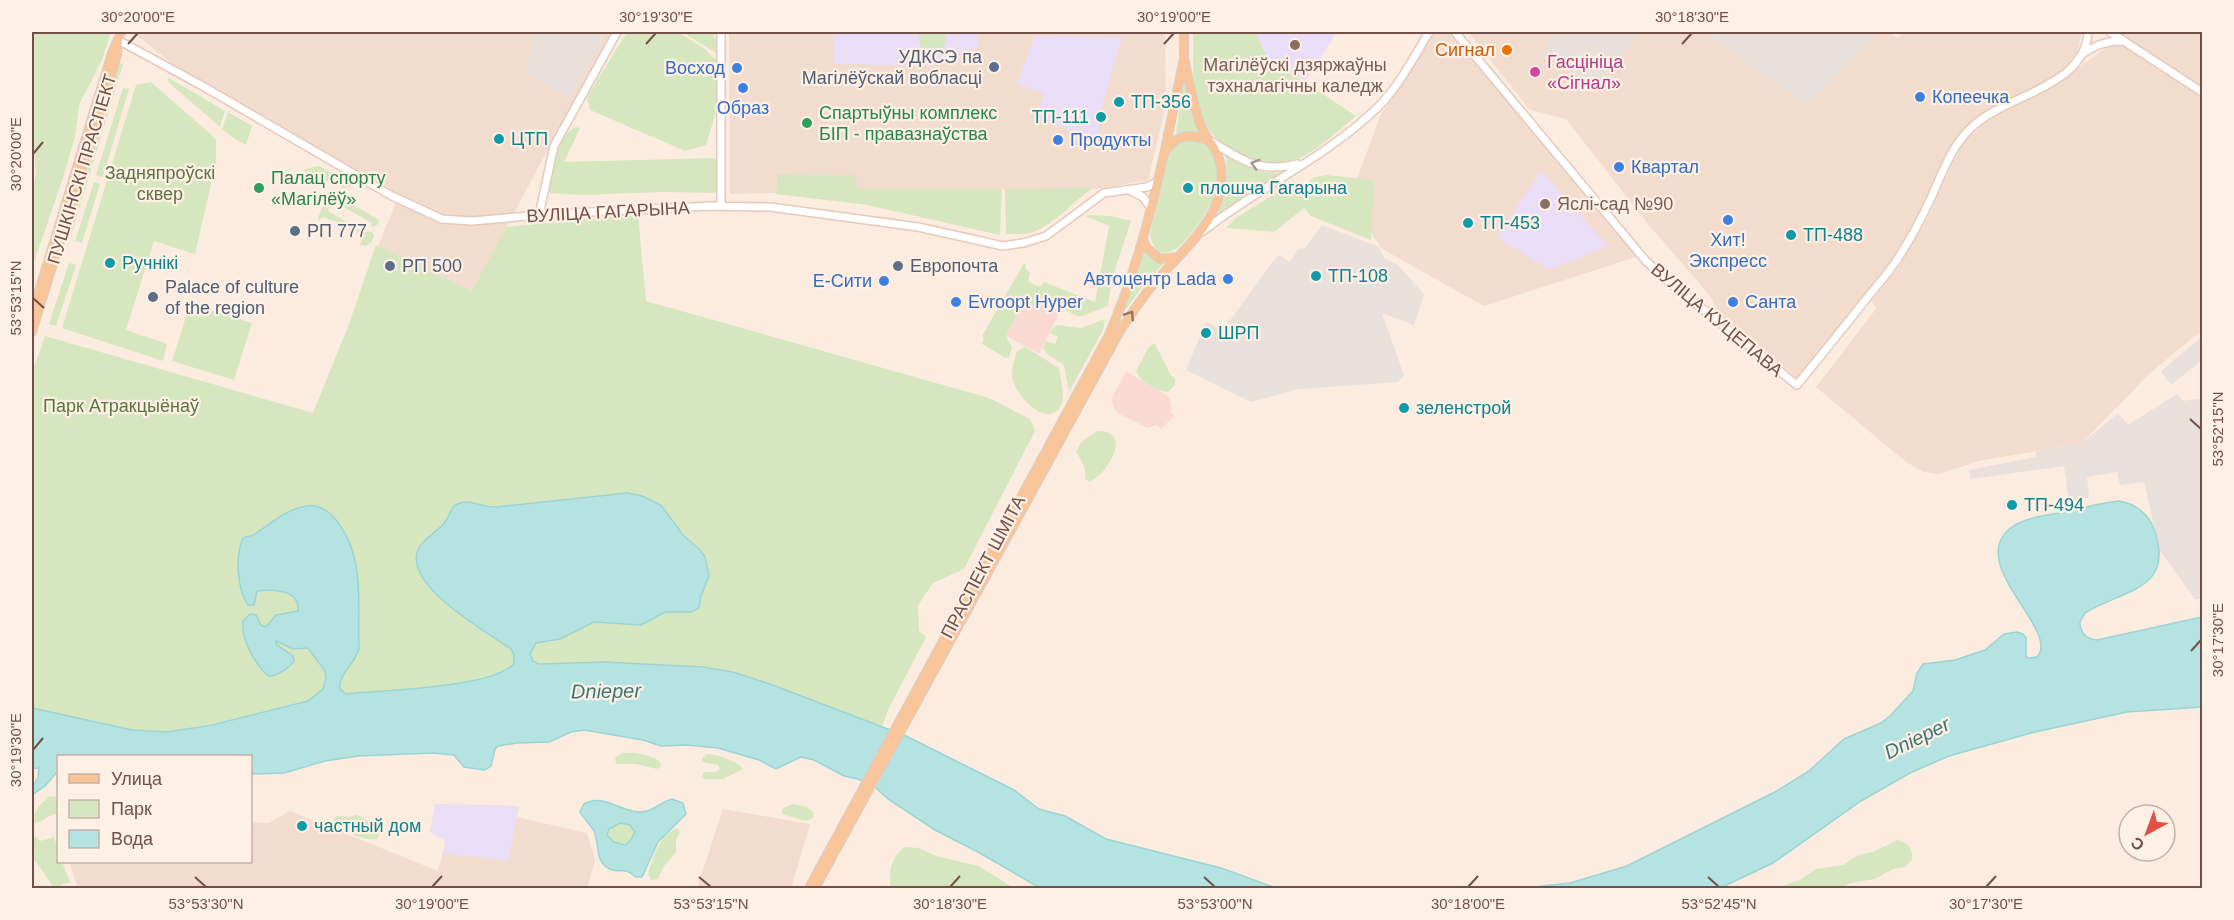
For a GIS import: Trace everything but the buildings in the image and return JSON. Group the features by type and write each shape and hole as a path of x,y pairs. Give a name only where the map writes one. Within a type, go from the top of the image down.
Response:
{"main road":[{"name":"ПУШКІНСКІ ПРАСПЕКТ","path":"32,314 108,64 121,32"},
{"path":"539,215 554,146 617,32"},
{"path":"721,32 721,206"},
{"path":"1164,154 1184,58 1184,32"},
{"path":"1202,231 1250,196 1351,131 1380,105 1407,69 1429,32"},
{"name":"ВУЛІЦА КУЦЕПАВА","path":"1455,32 1646,261 1797,385 1897,260 1930,201 1943,167 1957,143 1980,121 2065,74 2081,55"},
{"path":"2081,55 2088,32"},
{"path":"2110,32 2202,92"},
{"name":"ПУШКІНСКІ ПРАСПЕКТ","path":"32,332 117,55 118,40"},
{"name":"ВУЛІЦА ГАГАРЫНА","path":"118,40 420,210 442,219 472,221 539,215 721,206 770,207 918,227 1004,246 1046,236 1104,193 1146,187 1157,182"},
{"path":"2081,55 2094,46 2109,41 2123,41"},
{"path":"1184,58 1202,128 1210,141"},
{"path":"1164,154 1169,145 1182,137 1200,137 1245,162 1268,168 1304,163"},
{"name":"ПРАСПЕКТ ШМІТА","path":"809,888 1120,331 1136,306 1202,231 1216,202 1221,185 1220,160 1210,141"},
{"name":"ПРАСПЕКТ ШМІТА","path":"947,640 1109,335 1123,303 1143,239 1164,154"},
{"path":"1126,190 1139,194 1151,208"},
{"path":"1143,239 1146,247 1160,259 1177,257"},
{"name":"ПРАСПЕКТ ШМІТА","path":"815,888 842,832"}],"shaded area":[{"path":"136,32 611,32 472,291 378,246 399,196 213,89 173,64 135,34"},
{"path":"534,32 595,32 604,36 570,98 526,74"},
{"path":"729,32 1165,32 1166,105 1148,180 1094,189 856,190 855,175 777,174 776,193 730,194"},
{"path":"833,32 978,32 979,47 931,66 833,64"},
{"name":"Магілёўскі дзяржаўны тэхналагічны каледж","path":"1255,32 1337,32 1306,81 1268,58"},
{"path":"1434,32 1453,32 1639,256 1484,306 1382,249 1349,200 1381,114 1402,85"},
{"path":"1468,32 1705,32 1806,106 1879,32 1888,32 1898,38 1903,32 2082,32 2077,53 2064,69 2042,84 1985,112 1963,132 1947,154 1928,199 1896,254 1799,379 1718,315 1711,297 1648,224 1566,119 1530,110"},
{"path":"1556,32 1642,32 1595,85 1541,57"},
{"path":"1705,32 1879,32 1806,106"},
{"path":"2116,32 2202,32 2202,330 2150,373 2082,443 1979,461 1939,474 1924,472 1906,462 1816,387 1876,309 1872,301 1899,267 1927,219 1961,145 1991,117 2066,77 2122,36"},
{"path":"1034,36 1122,37 1100,113 1104,115 1095,140 1037,117 1044,94 1017,84"},
{"name":"Яслі-сад №90","path":"1541,171 1608,246 1549,270 1497,237"},
{"path":"1322,225 1379,247 1384,258 1398,265 1424,294 1414,325 1382,313 1404,375 1398,382 1299,389 1251,402 1186,370 1206,322 1223,330 1273,261 1279,255 1290,262 1298,249 1305,248"},
{"path":"1044,300 1061,310 1039,354 1006,336 1024,301 1034,306"},
{"path":"2202,337 2202,360 2171,385 2161,371"},
{"path":"1126,371 1171,398 1172,408 1170,410 1174,416 1161,429 1156,425 1148,428 1117,413 1111,400"},
{"path":"2177,394 2183,401 2202,398 2202,599 2195,599 2160,551 2144,482 2120,485 2117,472 2087,477 2089,498 2069,501 2064,466 1970,479 1969,470 2035,457 2036,451 2082,443 2118,413 2128,425"},
{"path":"435,804 519,806 517,817 587,833 595,860 587,888 78,888 69,863 252,863 252,822 269,823 290,811 438,871 446,841 430,832"},
{"path":"435,804 519,806 508,861 444,853 446,841 430,832"},
{"path":"723,809 810,824 791,888 697,888"}],"green space":[{"path":"32,32 109,32 110,35 102,60 79,105 75,137 32,268 32,199 36,172 32,123"},
{"path":"627,32 678,32 705,49 718,62 717,108 706,145 685,151 590,110 587,97"},
{"path":"682,32 714,32 714,38 718,38 718,54"},
{"path":"919,32 946,32 943,50 933,55 922,50"},
{"path":"1193,32 1255,32 1268,58 1356,116 1321,145 1290,162 1269,165 1241,156 1216,138 1208,129 1198,108 1194,86"},
{"path":"119,63 123,64 70,239 65,238"},
{"path":"1185,71 1200,131 1187,131 1176,135"},
{"path":"169,78 225,111 220,127 167,81"},
{"name":"Задняпроўскі сквер","path":"151,82 216,139 216,162 195,254 154,241 126,330 167,344 163,361 62,328 136,85"},
{"path":"123,88 129,89 103,177 96,175"},
{"path":"228,112 252,126 246,145 222,129"},
{"path":"576,127 580,128 564,162 714,158 716,160 716,193 582,195 547,193 559,146 569,131"},
{"name":"плошча Гагарына","path":"1188,138 1205,142 1214,153 1218,166 1217,185 1209,207 1193,231 1173,250 1164,253 1156,249 1150,235 1168,153 1176,143"},
{"path":"1226,156 1254,169 1285,172 1216,218 1225,188"},
{"path":"319,166 353,186 343,188 323,179 308,180 304,175 305,169"},
{"path":"777,174 856,175 857,189 1002,189 1000,235 867,205 776,194"},
{"path":"1326,175 1374,180 1371,240 1311,216 1304,208 1274,232 1226,228 1237,217 1296,181 1301,188 1313,178"},
{"path":"94,182 100,184 82,243 75,241"},
{"path":"1093,188 1039,230 1027,234 1006,234 1005,189"},
{"path":"330,194 335,194 376,218 379,220 378,224 371,226 372,223 333,201 331,204 327,202"},
{"path":"324,206 329,208 328,211 366,233 372,232 374,235 372,242 366,246 360,245 363,234 350,230 350,226 322,217 319,221 318,218"},
{"name":"Парк Атракцыёнаў","path":"638,214 646,301 989,398 1030,419 1035,431 964,569 933,583 918,605 919,631 926,637 888,710 882,727 733,672 703,667 605,662 539,664 445,686 338,695 227,721 167,732 132,730 32,708 32,373 45,336 313,413 349,324 376,245 472,291 506,227"},
{"path":"1085,216 1110,216 1131,221 1111,282 1108,306 1079,317 1044,299 1034,306 1024,301 1006,336 1012,348 1009,357 1006,358 982,344 984,338 982,336 1024,263 1030,273 1028,282 1040,287 1044,282 1095,302 1109,226"},
{"path":"1144,250 1152,258 1165,262 1141,288 1127,308 1124,308"},
{"path":"69,263 76,265 56,326 49,324"},
{"path":"190,304 252,323 234,380 172,361"},
{"path":"1105,319 1103,330 1069,392 1064,365 1047,354 1043,348 1046,341 1055,344 1058,337 1050,333 1057,325 1081,328"},
{"path":"1153,344 1175,379 1175,385 1168,392 1149,385 1136,371 1148,348"},
{"path":"1025,347 1059,368 1063,397 1061,405 1055,412 1048,414 1040,412 1031,406 1013,382 1012,371 1017,351"},
{"path":"1098,431 1109,433 1116,445 1109,463 1096,478 1089,482 1085,479 1084,467 1076,451 1082,441"},
{"path":"622,753 647,755 660,762 661,766 657,769 636,764 616,764 615,758"},
{"path":"706,754 726,758 743,769 723,779 704,779 702,776 704,772 716,772 720,769 718,765 703,762 702,759"},
{"path":"49,796 57,797 57,814 35,823 32,820 38,807"},
{"path":"793,804 807,807 814,813 813,818 806,821 782,814 783,808"},
{"path":"356,815 365,819 380,832 378,838 367,839 354,835 333,822 336,816"},
{"path":"623,823 630,825 635,832 630,841 622,845 611,840 607,833 611,826"},
{"path":"678,828 680,832 676,840 676,852 664,866 658,879 651,880 648,874 658,846 666,835"},
{"path":"35,836 40,841 54,837 57,847 57,863 62,863 70,882 63,884 60,888 54,888 32,856 32,838"},
{"path":"1897,840 1909,847 1912,860 1904,867 1893,869 1875,879 1851,883 1841,888 1775,888 1798,881 1816,869 1843,865 1858,855 1873,852"},
{"path":"905,847 919,848 936,856 979,866 1014,888 891,888 892,865 896,855"}],"water":[{"name":"Dnieper","path":"627,493 642,496 661,505 683,535 705,557 709,576 699,608 691,612 665,612 641,625 594,622 560,639 536,643 530,654 533,661 539,664 605,662 703,667 733,672 906,736 1014,790 1039,809 1065,816 1106,839 1221,868 1276,888 1040,888 935,830 888,799 876,788 858,779 844,776 814,760 801,757 776,769 759,760 718,748 687,745 661,746 643,740 584,730 571,732 549,742 498,746 495,749 491,766 485,770 464,767 454,755 433,753 358,756 325,761 284,773 252,774 252,755 57,755 57,772 45,786 32,795 32,787 38,778 39,768 32,769 32,708 132,730 167,732 212,725 308,701 323,689 325,671 308,648 293,649 276,641 276,644 293,656 294,661 283,671 269,676 254,659 246,643 243,628 243,621 250,614 256,615 261,625 266,627 276,615 298,611 295,598 290,594 270,590 257,591 254,605 248,605 239,582 238,563 243,538 254,535 286,513 300,507 316,506 333,516 345,533 353,552 358,582 359,648 340,683 340,689 346,694 460,683 502,672 514,664 511,649 468,620 436,594 417,566 419,548 445,522 454,506 470,502 496,507"},
{"name":"Dnieper","path":"2119,501 2140,510 2149,519 2159,549 2158,565 2152,576 2142,585 2085,613 2080,622 2082,632 2087,637 2097,640 2202,617 2202,707 2127,712 2031,733 1949,756 1910,773 1861,801 1773,863 1720,888 1525,888 1570,883 1627,866 1775,792 1809,771 1844,739 1881,723 1890,716 1913,691 1917,673 1923,664 1955,660 1985,650 2004,634 2017,632 2026,638 2026,657 2037,657 2041,645 2037,631 2005,577 1999,559 2000,542 2012,527 2024,521"},
{"path":"598,800 631,811 643,812 668,800 683,803 686,814 658,842 642,877 605,866 599,857 594,831 580,812 584,804","holes":["620,823 630,825 635,832 625,845 614,842 607,835 609,829"]}],"place":[{"name":"Магілёўскі дзяржаўны тэхналагічны каледж","path":"1295,45"},
{"name":"Сигнал","path":"1507,50"},
{"name":"УДКСЭ па Магілёўскай вобласці","path":"994,67"},
{"name":"Восход","path":"737,68"},
{"name":"Гасцініца «Сігнал»","path":"1535,72"},
{"name":"Образ","path":"743,88"},
{"name":"Копеечка","path":"1920,97"},
{"name":"ТП-356","path":"1119,102"},
{"name":"ТП-111","path":"1101,117"},
{"name":"Спартыўны комплекс БІП - правазнаўства","path":"807,123"},
{"name":"ЦТП","path":"499,139"},
{"name":"Продукты","path":"1058,140"},
{"name":"Квартал","path":"1619,167"},
{"name":"Палац спорту «Магілёў»","path":"259,188"},
{"name":"плошча Гагарына","path":"1188,188"},
{"name":"Яслі-сад №90","path":"1545,204"},
{"name":"Хит! Экспресс","path":"1728,220"},
{"name":"ТП-453","path":"1468,223"},
{"name":"РП 777","path":"295,231"},
{"name":"ТП-488","path":"1791,235"},
{"name":"Ручнікі","path":"110,263"},
{"name":"РП 500","path":"390,266"},
{"name":"Европочта","path":"898,266"},
{"name":"ТП-108","path":"1316,276"},
{"name":"Автоцентр Lada","path":"1228,279"},
{"name":"Е-Сити","path":"884,281"},
{"name":"Palace of culture of the region","path":"153,297"},
{"name":"Evroopt Hyper","path":"956,302"},
{"name":"Санта","path":"1733,302"},
{"name":"ШРП","path":"1206,333"},
{"name":"зеленстрой","path":"1404,408"},
{"name":"ТП-494","path":"2012,505"},
{"name":"частный дом","path":"302,826"}]}
